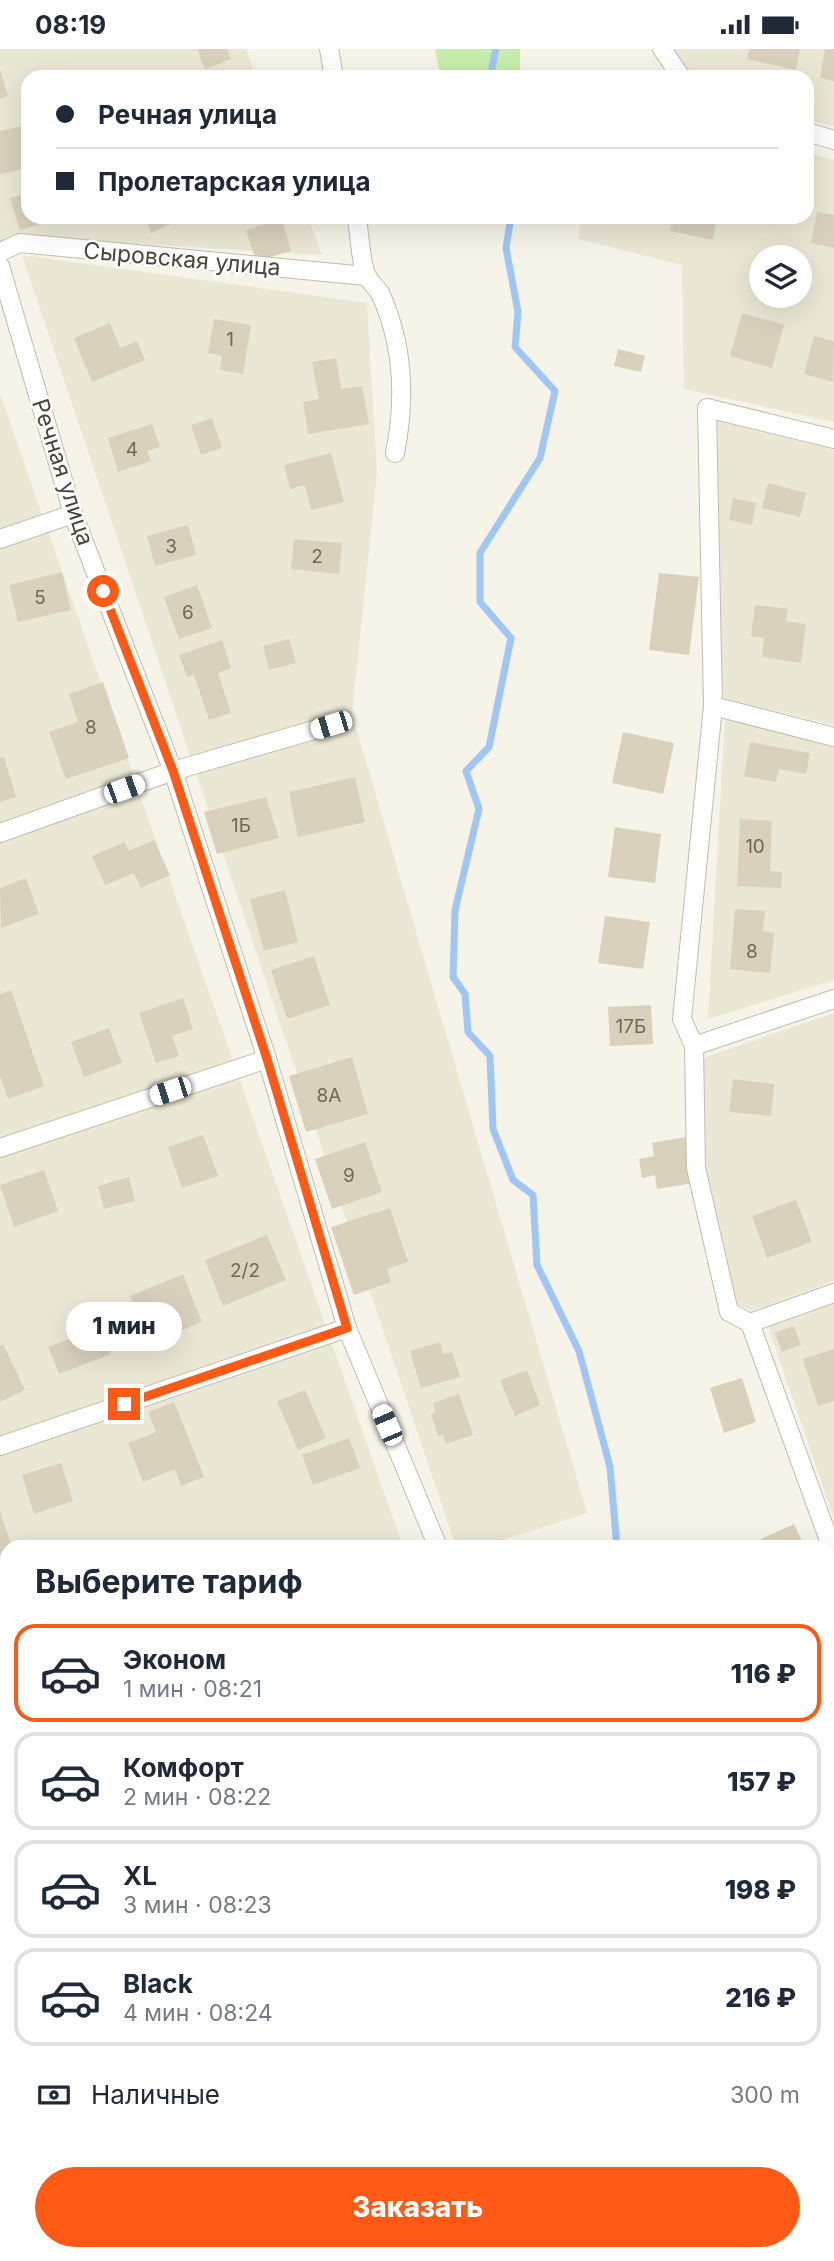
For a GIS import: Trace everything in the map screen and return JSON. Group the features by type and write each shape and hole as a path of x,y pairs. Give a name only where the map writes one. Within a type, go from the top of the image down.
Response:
{"street":[{"path":"330,49 333,70"},
{"path":"663,49 676,70"},
{"path":"814,134 834,140"},
{"path":"358,224 366,276 378,290 391,321 399,353 403,387 402,420 395,453"},
{"name":"Сыровская улица","path":"0,252 20,243 366,276"},
{"name":"Речная улица","path":"0,266 73,514 173,771 267,1059 347,1328 435,1540"},
{"path":"829,1540 750,1324 729,1312 696,1168 694,1047 682,1019 713,706 707,408 834,439"},
{"path":"0,539 73,514"},
{"path":"713,706 834,737"},
{"path":"0,833 173,771 331,725"},
{"path":"694,1047 834,999"},
{"path":"0,1148 267,1059"},
{"path":"750,1324 834,1293"},
{"path":"0,1446 347,1328"}],"shaded area":[{"path":"0,49 246,49 254,70 21,70 21,224 311,224 322,255 18,237 0,242"},
{"path":"672,49 834,49 834,126 814,122 814,70 686,70"},
{"path":"814,155 834,160 834,422 684,389 682,265 579,239 580,224 814,224"},
{"path":"22,255 367,303 377,472 352,714 587,1513 502,1540 454,1540"},
{"path":"0,394 401,1540 0,1540"},
{"path":"717,421 834,450 834,725 722,698"},
{"path":"725,719 834,747 834,980 708,1019"},
{"path":"834,1013 834,1281 752,1311 729,1301 700,1164 700,1059"},
{"path":"834,1300 834,1519 767,1323"}],"green space":[{"path":"435,49 520,49 519,70 439,70"}],"building":[{"path":"197,49 227,49 231,59 205,69"},
{"path":"749,49 800,49 796,70 747,59"},
{"path":"825,49 834,49 834,81 820,78"},
{"path":"0,69 8,96 0,99"},
{"path":"21,126 21,170 0,174 0,131"},
{"path":"21,195 21,224 41,224 20,230 10,198"},
{"path":"817,212 834,215 834,248 811,243"},
{"path":"147,224 170,224 151,233"},
{"path":"266,224 283,224 291,251 256,261 246,230"},
{"path":"672,224 716,224 713,240 670,231"},
{"path":"742,313 784,325 772,368 730,356"},
{"path":"214,319 251,325 243,374 220,370 222,356 208,353"},
{"path":"110,323 120,348 137,341 145,360 92,382 74,338"},
{"path":"814,336 834,341 833,382 804,374"},
{"path":"618,349 645,356 641,372 614,366"},
{"path":"336,358 341,389 362,386 369,424 308,434 303,402 319,399 312,362"},
{"path":"212,418 222,448 201,455 191,425"},
{"path":"152,424 160,447 147,451 151,461 118,472 108,438"},
{"path":"331,453 344,502 311,510 305,485 290,489 284,465"},
{"path":"768,483 806,493 800,517 762,508"},
{"path":"733,498 756,503 752,525 729,520"},
{"path":"188,525 196,555 155,566 147,536"},
{"path":"294,539 342,543 339,574 291,569"},
{"path":"62,572 71,610 18,622 9,585"},
{"path":"659,573 699,577 689,655 649,650"},
{"path":"197,585 212,628 179,639 164,597"},
{"path":"755,605 788,609 786,621 806,624 801,663 762,657 764,638 751,636"},
{"path":"289,639 296,663 269,670 263,646"},
{"path":"222,640 231,668 218,673 231,713 209,720 194,675 187,677 179,655"},
{"path":"103,682 129,758 66,779 49,732 78,722 69,694"},
{"path":"623,732 674,743 663,794 612,783"},
{"path":"750,742 810,753 806,774 779,769 776,782 744,776"},
{"path":"4,757 16,797 0,802 0,758"},
{"path":"355,777 365,822 298,837 289,792"},
{"path":"266,797 279,838 217,854 204,812"},
{"path":"740,819 772,821 770,871 782,872 781,888 737,886"},
{"path":"615,827 661,834 655,883 608,877"},
{"path":"154,840 170,875 141,888 134,873 105,885 92,856 125,842 129,851"},
{"path":"26,878 39,914 1,928 0,888"},
{"path":"285,890 298,942 264,951 250,899"},
{"path":"735,909 765,911 763,931 774,933 770,973 730,969"},
{"path":"605,916 650,922 643,969 598,963"},
{"path":"314,956 330,1005 287,1019 271,970"},
{"path":"11,990 44,1086 8,1099 0,1076 0,994"},
{"path":"183,998 193,1029 172,1036 179,1056 156,1063 139,1013"},
{"path":"651,1005 653,1044 610,1046 608,1007"},
{"path":"109,1028 122,1063 84,1077 71,1042"},
{"path":"352,1057 368,1114 306,1132 289,1076"},
{"path":"733,1079 774,1084 771,1116 729,1112"},
{"path":"203,1135 218,1176 182,1188 168,1147"},
{"path":"685,1137 693,1183 657,1189 655,1175 642,1178 639,1159 654,1156 652,1143"},
{"path":"365,1142 382,1192 332,1209 315,1159"},
{"path":"44,1170 58,1211 14,1227 0,1185"},
{"path":"129,1177 135,1201 104,1209 98,1186"},
{"path":"796,1200 812,1242 767,1258 752,1216"},
{"path":"390,1208 408,1262 387,1269 391,1282 354,1295 331,1227"},
{"path":"267,1235 286,1280 223,1306 205,1260"},
{"path":"183,1274 202,1322 150,1343 130,1296"},
{"path":"794,1326 801,1345 782,1352 775,1333"},
{"path":"101,1327 111,1354 59,1374 48,1347"},
{"path":"440,1342 443,1354 452,1352 460,1377 421,1388 410,1351"},
{"path":"3,1344 25,1390 0,1402 0,1346"},
{"path":"834,1349 834,1401 818,1406 803,1359"},
{"path":"527,1370 540,1405 515,1416 500,1380"},
{"path":"742,1378 756,1422 724,1433 710,1388"},
{"path":"305,1390 326,1438 298,1450 277,1401"},
{"path":"459,1394 473,1435 446,1444 443,1435 438,1436 431,1414 436,1413 433,1403"},
{"path":"174,1402 204,1477 181,1486 175,1469 143,1482 128,1443 156,1432 148,1412"},
{"path":"349,1438 360,1468 313,1485 302,1455"},
{"path":"61,1463 73,1501 34,1514 22,1475"},
{"path":"0,1511 10,1540 0,1540"},
{"path":"794,1524 802,1540 762,1540"}],"waterway":[{"path":"493,70 496,49"},
{"path":"510,224 506,248 518,312 515,347 555,391 540,458 480,553 480,602 511,638 489,747 466,771 479,809 455,910 453,977 465,994 468,1032 490,1056 493,1129 513,1180 533,1195 537,1265 579,1351 610,1467 616,1540"}],"route":[{"path":"103,591 173,771 267,1059 347,1328 124,1404"}]}
